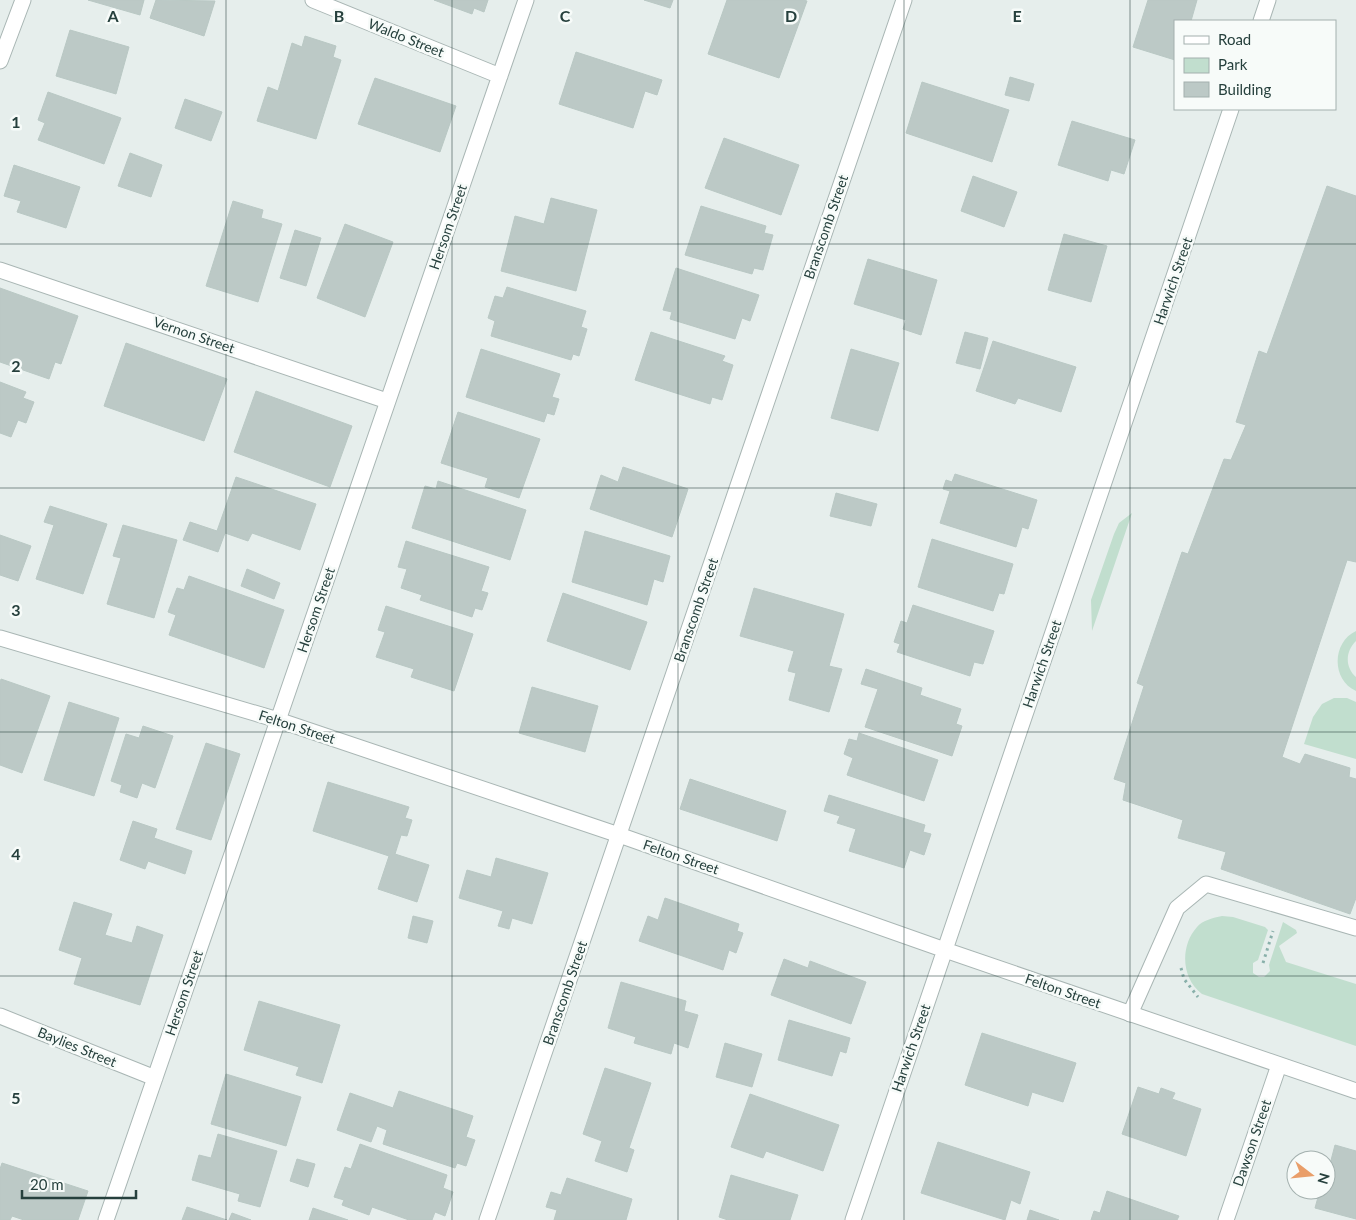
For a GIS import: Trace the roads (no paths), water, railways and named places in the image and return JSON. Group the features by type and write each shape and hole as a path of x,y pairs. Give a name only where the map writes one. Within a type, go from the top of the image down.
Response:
{"street":[{"path":"0,61 23,0"},
{"name":"Waldo Street","path":"313,0 500,76"},
{"name":"Hersom Street","path":"106,1220 526,0"},
{"name":"Branscomb Street","path":"487,1220 904,0"},
{"path":"1261,20 1268,0"},
{"name":"Harwich Street","path":"853,1220 1231,110"},
{"name":"Vernon Street","path":"0,270 388,401"},
{"name":"Felton Street","path":"0,638 278,720 619,835 944,950 1356,1091"},
{"path":"1130,1014 1177,908 1206,884 1356,928"},
{"name":"Baylies Street","path":"0,1016 155,1078"},
{"name":"Dawson Street","path":"1226,1220 1279,1065"}]}
